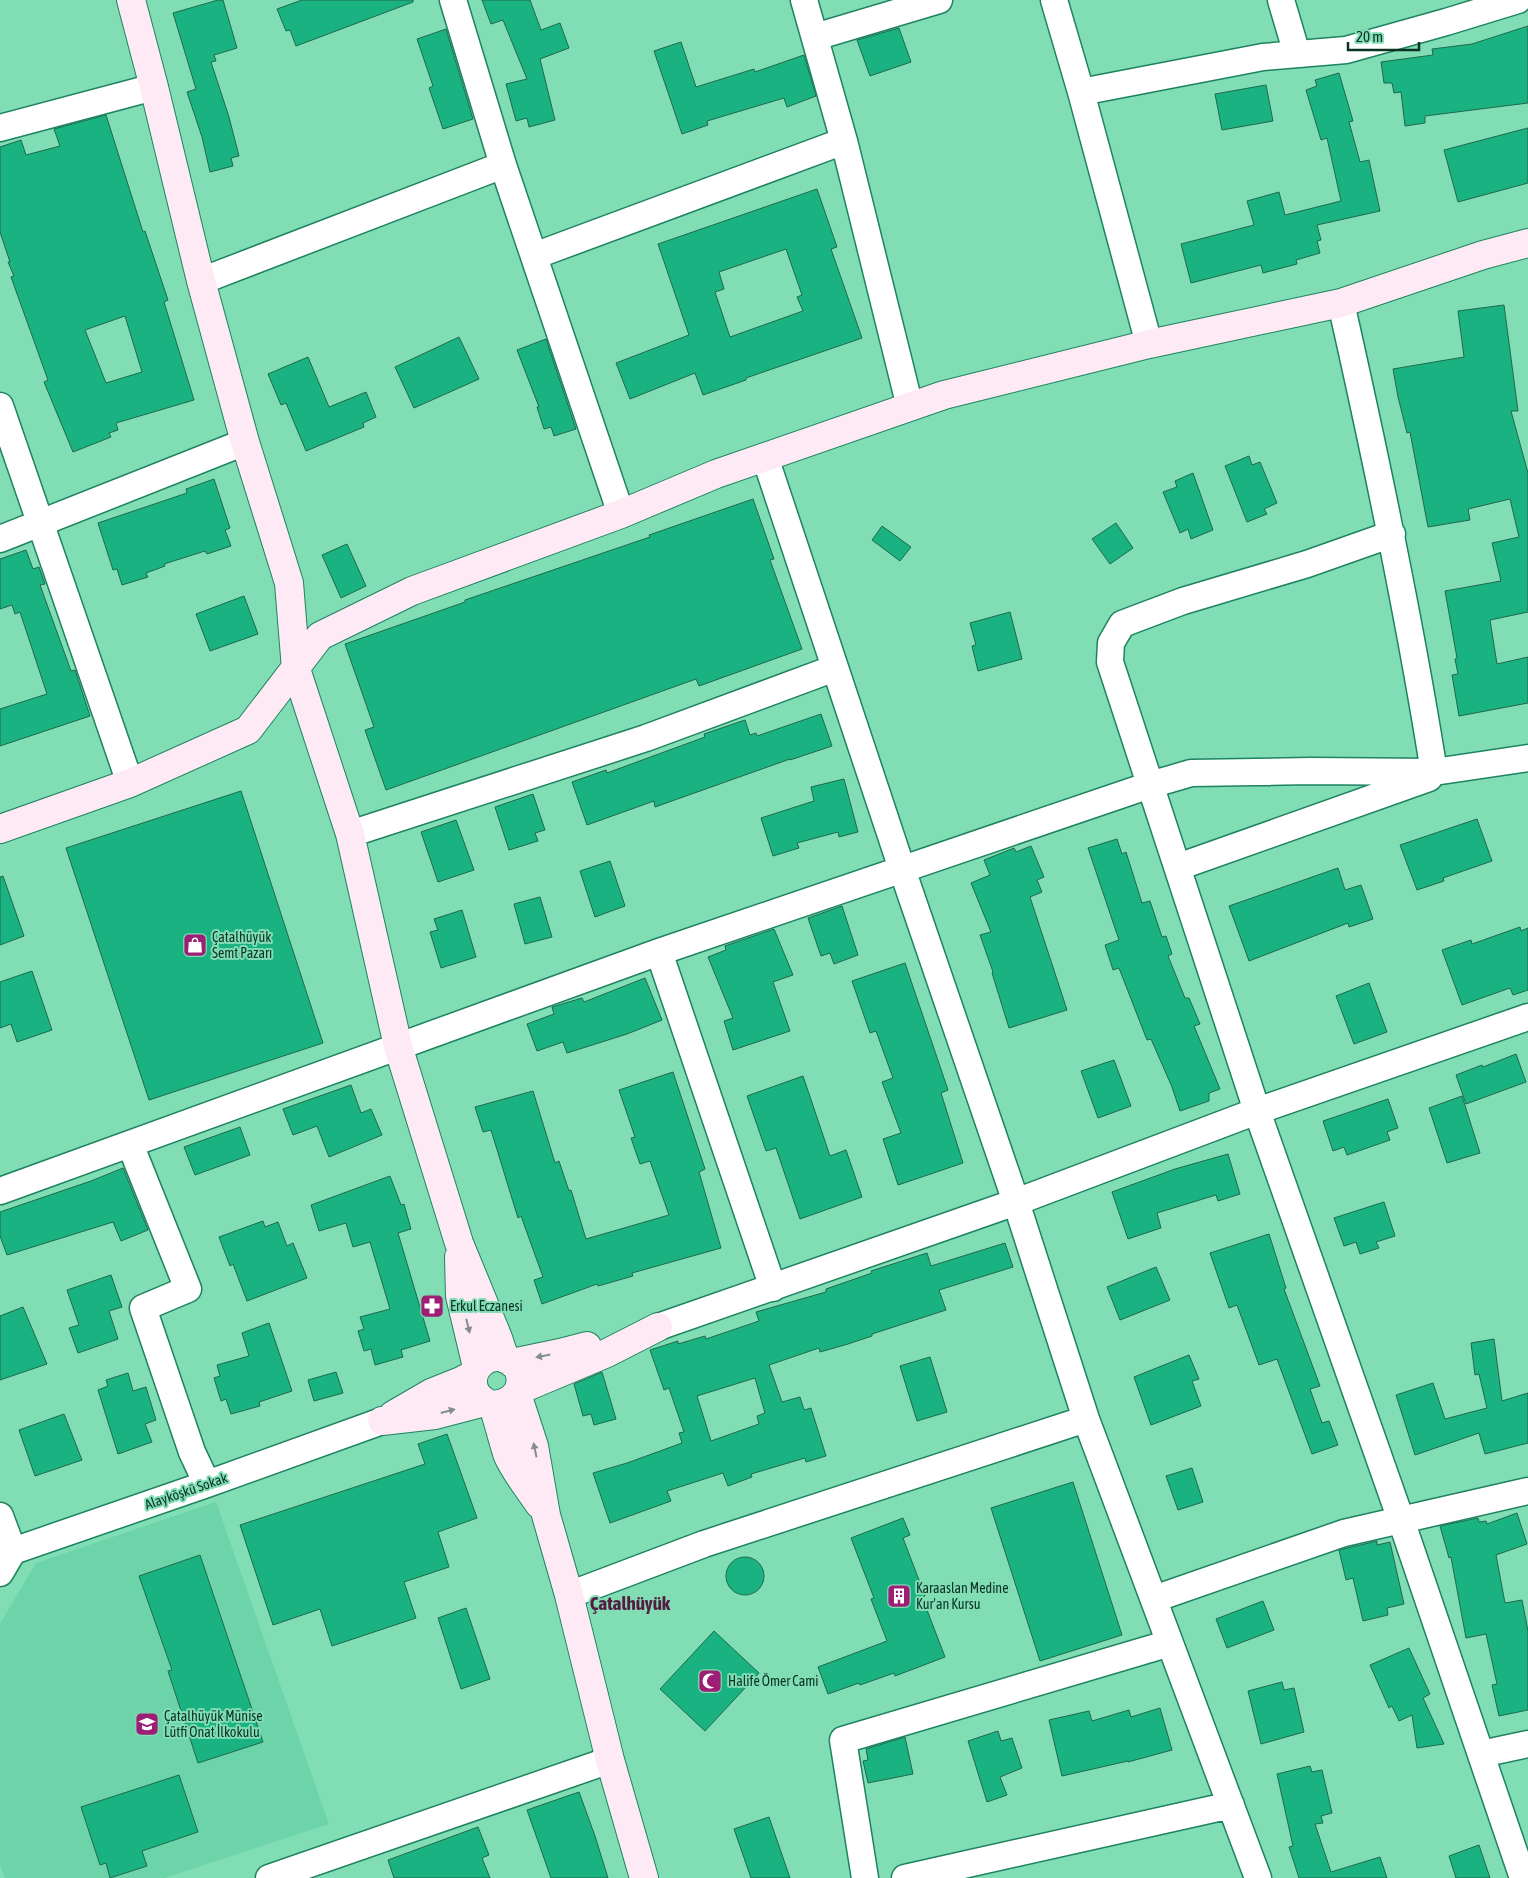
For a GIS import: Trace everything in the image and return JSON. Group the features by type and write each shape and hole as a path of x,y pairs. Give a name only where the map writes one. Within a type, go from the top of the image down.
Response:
{"street":[{"path":"130,0 154,87 201,281 245,442 289,583 296,669 350,834 398,1046 459,1243 498,1338 509,1361 520,1375 518,1392 534,1446 546,1515 569,1595 610,1760 644,1878"},
{"path":"453,0 503,165 621,514"},
{"path":"804,0 844,140 910,406"},
{"path":"815,37 939,0"},
{"path":"1054,0 1081,92 1149,344"},
{"path":"1281,0 1297,54"},
{"path":"1081,92 1262,56 1346,50 1518,0"},
{"path":"0,128 154,87"},
{"path":"534,256 844,140"},
{"path":"201,281 503,165"},
{"path":"0,829 130,783 248,730 320,636 412,591 621,514 716,474 944,395 1149,344 1341,302 1483,255 1528,243"},
{"path":"1341,302 1392,534 1418,666 1445,770"},
{"path":"0,406 130,783"},
{"path":"0,540 245,442"},
{"path":"765,457 902,869 1016,1202 1086,1419 1258,1878"},
{"path":"1392,534 1307,564 1183,601 1122,624 1111,643 1110,662 1257,1110 1524,1878"},
{"path":"350,834 646,738 835,668"},
{"path":"0,1190 659,952 1150,785 1191,773 1445,770 1528,758"},
{"path":"1178,867 1445,770"},
{"path":"659,952 774,1288"},
{"path":"382,1421 431,1393 461,1382 490,1358 509,1361 560,1353 658,1327 1016,1202 1257,1110 1528,1017"},
{"path":"130,1144 188,1289 143,1308 192,1452 207,1484"},
{"path":"459,1243 460,1296 476,1371 473,1382 475,1390 478,1396 488,1403 509,1457 546,1515"},
{"path":"382,1421 435,1415 488,1403 507,1403 518,1392 608,1353 658,1327"},
{"path":"569,1595 704,1544 1086,1419"},
{"name":"Alayköşkü Sokak","path":"13,1550 207,1484 382,1421"},
{"path":"1154,1599 1344,1533 1528,1491"},
{"path":"0,1516 13,1550 0,1573"},
{"path":"865,1878 843,1740 1170,1643"},
{"path":"1481,1754 1528,1744"},
{"path":"269,1878 334,1868 610,1760"},
{"path":"905,1878 1231,1805"}],"shaded area":[{"name":"Çatalhüyük Münise Lütfi Onat İlkokulu","path":"216,1502 329,1824 164,1878 5,1878 0,1865 0,1624 36,1563"}],"building":[{"path":"223,0 237,48 214,55 216,61 211,62 229,117 239,156 231,158 233,166 210,172 202,137 187,92 196,89 173,13"},
{"path":"302,0 413,0 413,2 296,46 290,30 286,31 277,9"},
{"path":"482,0 530,0 541,30 560,23 569,48 540,59 555,120 529,127 527,118 516,121 506,84 527,79 503,20 491,24"},
{"path":"1528,26 1528,103 1425,116 1425,123 1405,126 1401,92 1394,93 1392,83 1384,83 1381,62 1433,55 1432,49 1472,44"},
{"path":"899,28 911,62 870,76 857,40"},
{"path":"446,29 473,119 443,129 429,88 433,86 417,39"},
{"path":"681,42 696,87 754,69 755,72 804,55 816,96 787,107 784,98 707,121 708,125 682,134 654,51"},
{"path":"1339,73 1353,121 1349,122 1360,162 1369,160 1380,211 1317,225 1321,240 1317,241 1320,253 1296,260 1297,264 1263,273 1261,265 1191,283 1181,244 1254,225 1247,201 1279,192 1285,215 1341,201 1327,138 1321,140 1306,90 1317,86 1315,80"},
{"path":"1266,85 1273,121 1222,130 1215,94"},
{"path":"106,115 143,232 145,231 168,300 164,302 194,400 116,423 118,430 109,433 111,437 73,452 44,382 48,380 11,277 14,276 0,232 0,147 21,140 26,155 60,146 54,129","holes":["125,316 142,372 106,383 85,330"]},
{"path":"1528,128 1528,183 1458,202 1444,150"},
{"path":"817,189 837,247 831,249 862,338 703,395 695,373 630,399 616,363 689,335 658,244","holes":["786,249 802,295 797,297 803,311 730,337 715,292 724,289 719,272"]},
{"path":"1504,305 1518,411 1511,411 1528,473 1528,612 1490,620 1497,664 1528,657 1528,703 1459,716 1452,675 1458,674 1455,659 1457,658 1445,591 1501,581 1492,543 1519,537 1510,499 1468,509 1470,520 1428,527 1410,432 1407,433 1393,369 1464,357 1458,311"},
{"path":"459,337 479,379 414,408 395,367"},
{"path":"546,339 576,429 554,436 551,427 544,429 537,407 539,407 517,350"},
{"path":"308,357 329,407 366,392 376,417 363,423 364,427 306,451 286,403 281,405 268,374"},
{"path":"1249,456 1252,465 1260,462 1277,503 1264,509 1267,514 1247,522 1225,466"},
{"path":"1193,473 1213,530 1191,539 1188,529 1180,533 1163,492 1177,487 1175,481"},
{"path":"214,479 230,528 225,530 231,546 207,554 205,551 164,564 165,566 146,573 148,577 122,585 117,569 113,570 98,523 187,493 186,489"},
{"path":"753,499 774,559 770,560 802,649 699,686 696,679 386,790 365,730 374,727 345,644"},
{"path":"1116,523 1133,548 1110,564 1092,539"},
{"path":"882,526 911,547 900,561 872,540"},
{"path":"347,544 366,586 341,598 322,555"},
{"path":"26,550 33,569 39,567 45,584 40,585 71,671 75,670 90,716 0,746 0,709 47,694 20,612 15,614 12,605 0,609 0,559"},
{"path":"244,596 258,634 210,651 196,614"},
{"path":"1010,612 1022,659 978,671 972,646 976,645 970,623"},
{"path":"821,714 832,746 655,807 654,801 587,825 572,782 606,770 607,773 705,737 704,734 745,720 750,735 756,733 757,736"},
{"path":"844,779 858,832 839,837 838,832 797,843 799,848 773,856 761,818 814,801 811,787"},
{"name":"Çatalhüyük Semt Pazarı","path":"241,791 323,1043 149,1100 66,848"},
{"path":"533,794 545,830 535,833 538,841 509,850 495,807"},
{"path":"1477,819 1492,861 1443,878 1444,881 1417,890 1400,845"},
{"path":"456,820 474,870 438,882 421,832"},
{"path":"1117,839 1122,854 1126,852 1142,903 1150,901 1162,937 1166,936 1172,954 1168,956 1185,998 1189,998 1200,1024 1194,1026 1220,1089 1209,1093 1209,1101 1180,1111 1172,1087 1151,1039 1147,1040 1119,968 1113,970 1105,945 1119,940 1088,848"},
{"path":"1031,846 1044,877 1037,880 1042,892 1030,897 1067,1010 1009,1028 980,935 991,932 971,883 990,875 984,860 1014,848 1016,852"},
{"path":"610,861 625,906 595,917 580,871"},
{"path":"1338,868 1345,890 1361,885 1373,919 1349,927 1348,923 1249,961 1229,906"},
{"path":"3,876 24,936 0,945 0,877"},
{"path":"540,897 552,937 525,944 514,904"},
{"path":"842,906 858,955 834,964 830,953 821,956 808,918"},
{"path":"462,910 476,957 441,968 430,932 438,930 434,919"},
{"path":"1520,927 1521,931 1528,928 1528,990 1513,995 1510,988 1462,1005 1442,950 1471,940 1472,944"},
{"path":"774,929 793,975 773,982 790,1031 733,1050 724,1021 733,1018 708,957 726,950 725,946"},
{"path":"905,963 948,1090 941,1093 963,1163 898,1185 883,1139 901,1133 882,1082 893,1078 876,1031 870,1033 852,981"},
{"path":"32,971 52,1030 17,1042 11,1024 0,1028 0,982"},
{"path":"645,978 662,1020 627,1034 567,1053 563,1042 537,1051 527,1024 554,1014 552,1007 582,998 584,1002"},
{"path":"1369,983 1387,1032 1354,1044 1336,996"},
{"path":"1516,1054 1526,1082 1466,1104 1456,1075"},
{"path":"1114,1060 1131,1106 1098,1118 1081,1071"},
{"path":"673,1072 705,1169 699,1172 721,1248 632,1273 633,1276 598,1286 597,1284 542,1304 534,1280 543,1277 521,1216 518,1218 491,1130 483,1132 475,1107 533,1091 555,1163 559,1161 569,1191 571,1190 586,1239 669,1215 650,1161 640,1164 631,1138 635,1137 619,1090"},
{"path":"803,1076 830,1156 846,1150 862,1197 800,1219 776,1148 766,1151 747,1096"},
{"path":"351,1085 361,1113 371,1109 382,1135 329,1157 317,1126 293,1135 283,1109"},
{"path":"1462,1096 1480,1153 1447,1163 1429,1108"},
{"path":"1388,1099 1398,1128 1387,1132 1390,1140 1347,1155 1344,1147 1333,1151 1323,1121"},
{"path":"240,1127 250,1155 195,1175 184,1147"},
{"path":"1228,1154 1240,1194 1218,1201 1216,1195 1157,1213 1161,1228 1128,1239 1112,1192 1175,1169"},
{"path":"123,1168 148,1230 121,1241 113,1222 7,1255 0,1236 0,1212"},
{"path":"390,1176 401,1205 404,1204 411,1229 398,1233 430,1341 401,1350 403,1357 375,1365 371,1349 364,1351 358,1331 364,1329 360,1317 390,1309 370,1242 353,1247 346,1223 319,1231 311,1205"},
{"path":"1384,1202 1395,1236 1376,1242 1379,1248 1360,1254 1356,1242 1344,1246 1334,1218"},
{"path":"263,1221 265,1227 278,1222 287,1246 293,1243 307,1278 247,1301 233,1264 230,1266 219,1237"},
{"path":"1269,1234 1286,1288 1284,1289 1320,1386 1310,1389 1322,1423 1329,1421 1338,1445 1312,1454 1277,1359 1259,1365 1237,1305 1229,1308 1210,1253"},
{"path":"1005,1243 1013,1267 939,1290 946,1310 872,1334 872,1336 848,1344 820,1352 819,1348 769,1365 782,1402 800,1397 804,1410 811,1408 826,1456 806,1462 805,1458 751,1474 752,1477 728,1486 723,1473 667,1491 671,1501 610,1523 593,1473 682,1443 679,1433 684,1432 669,1388 664,1390 650,1350 678,1341 678,1344 705,1336 706,1339 759,1321 756,1312 826,1292 826,1289 872,1273 871,1271 927,1253 931,1266","holes":["755,1378 765,1413 757,1416 759,1424 711,1441 697,1396"]},
{"path":"1156,1267 1170,1300 1120,1320 1107,1287"},
{"path":"111,1275 122,1307 109,1311 118,1339 78,1353 69,1328 79,1325 67,1290"},
{"path":"23,1307 47,1364 0,1380 0,1316"},
{"path":"269,1323 292,1391 259,1402 260,1406 231,1414 226,1399 221,1401 214,1378 220,1376 217,1365 249,1356 242,1333"},
{"path":"1494,1339 1502,1401 1528,1393 1528,1443 1485,1454 1479,1433 1415,1455 1396,1395 1433,1383 1445,1419 1487,1408 1479,1374 1475,1375 1471,1343"},
{"path":"1189,1355 1199,1379 1192,1381 1201,1406 1151,1425 1134,1377"},
{"path":"930,1357 947,1412 917,1421 900,1366"},
{"path":"336,1372 343,1393 314,1401 308,1380"},
{"path":"602,1372 616,1419 594,1425 591,1414 583,1416 574,1384"},
{"path":"128,1373 133,1391 146,1387 156,1420 145,1424 152,1442 118,1454 98,1390 108,1386 106,1380"},
{"path":"64,1414 82,1460 35,1476 19,1430"},
{"path":"447,1434 477,1518 438,1532 449,1567 404,1582 416,1618 332,1646 320,1609 273,1625 240,1525 425,1464 418,1444"},
{"path":"1192,1468 1203,1502 1178,1510 1166,1476"},
{"path":"1073,1482 1122,1635 1040,1661 991,1508"},
{"path":"1517,1513 1527,1544 1496,1555 1505,1603 1522,1600 1528,1631 1528,1710 1499,1716 1492,1685 1497,1684 1486,1634 1466,1638 1451,1557 1449,1558 1440,1526 1478,1518 1479,1522 1486,1521 1487,1524"},
{"name":"Karaaslan Medine Kur'an Kursu","path":"903,1518 910,1535 903,1538 925,1596 922,1597 945,1657 895,1676 894,1673 828,1694 818,1667 887,1641 871,1599 874,1598 851,1538"},
{"path":"1377,1541 1377,1545 1390,1542 1404,1604 1387,1608 1388,1615 1363,1621 1353,1578 1346,1580 1339,1550"},
{"path":"200,1555 263,1742 198,1763 168,1671 172,1670 139,1576"},
{"path":"745,1557 758,1563 764,1576 758,1589 745,1595 732,1589 726,1576 732,1563"},
{"path":"1263,1601 1274,1630 1227,1648 1216,1619"},
{"path":"466,1608 490,1679 461,1689 438,1618"},
{"name":"Halife Ömer Cami","path":"714,1631 759,1673 705,1731 660,1689"},
{"path":"1409,1648 1430,1694 1423,1698 1444,1744 1417,1748 1412,1715 1399,1721 1392,1706 1389,1708 1370,1665"},
{"path":"1282,1682 1284,1690 1294,1688 1304,1732 1261,1744 1248,1691"},
{"path":"1160,1708 1172,1750 1128,1762 1062,1776 1049,1720 1089,1711 1092,1721 1129,1710 1131,1717"},
{"path":"998,1731 1001,1741 1012,1738 1022,1768 1000,1777 1007,1795 987,1802 968,1741"},
{"path":"905,1737 913,1774 868,1783 863,1761 868,1760 866,1749"},
{"path":"1310,1766 1312,1772 1322,1770 1332,1813 1321,1816 1323,1823 1315,1824 1331,1872 1380,1857 1387,1878 1299,1878 1289,1847 1293,1846 1277,1774"},
{"path":"179,1775 198,1832 142,1851 147,1866 110,1878 106,1863 100,1865 81,1807"},
{"path":"579,1792 608,1878 551,1878 527,1810"},
{"path":"769,1817 790,1878 751,1878 734,1829"},
{"path":"478,1827 489,1855 482,1858 490,1878 394,1878 388,1860"},
{"path":"1479,1845 1490,1878 1456,1878 1449,1856"}],"place":[{"name":"Çatalhüyük Semt Pazarı","path":"195,945"},
{"name":"Erkul Eczanesi","path":"432,1306"},
{"name":"Karaaslan Medine Kur'an Kursu","path":"899,1596"},
{"name":"Halife Ömer Cami","path":"710,1681"},
{"name":"Çatalhüyük Münise Lütfi Onat İlkokulu","path":"147,1724"}],"district":[{"name":"Çatalhüyük","path":"630,1603"}]}
